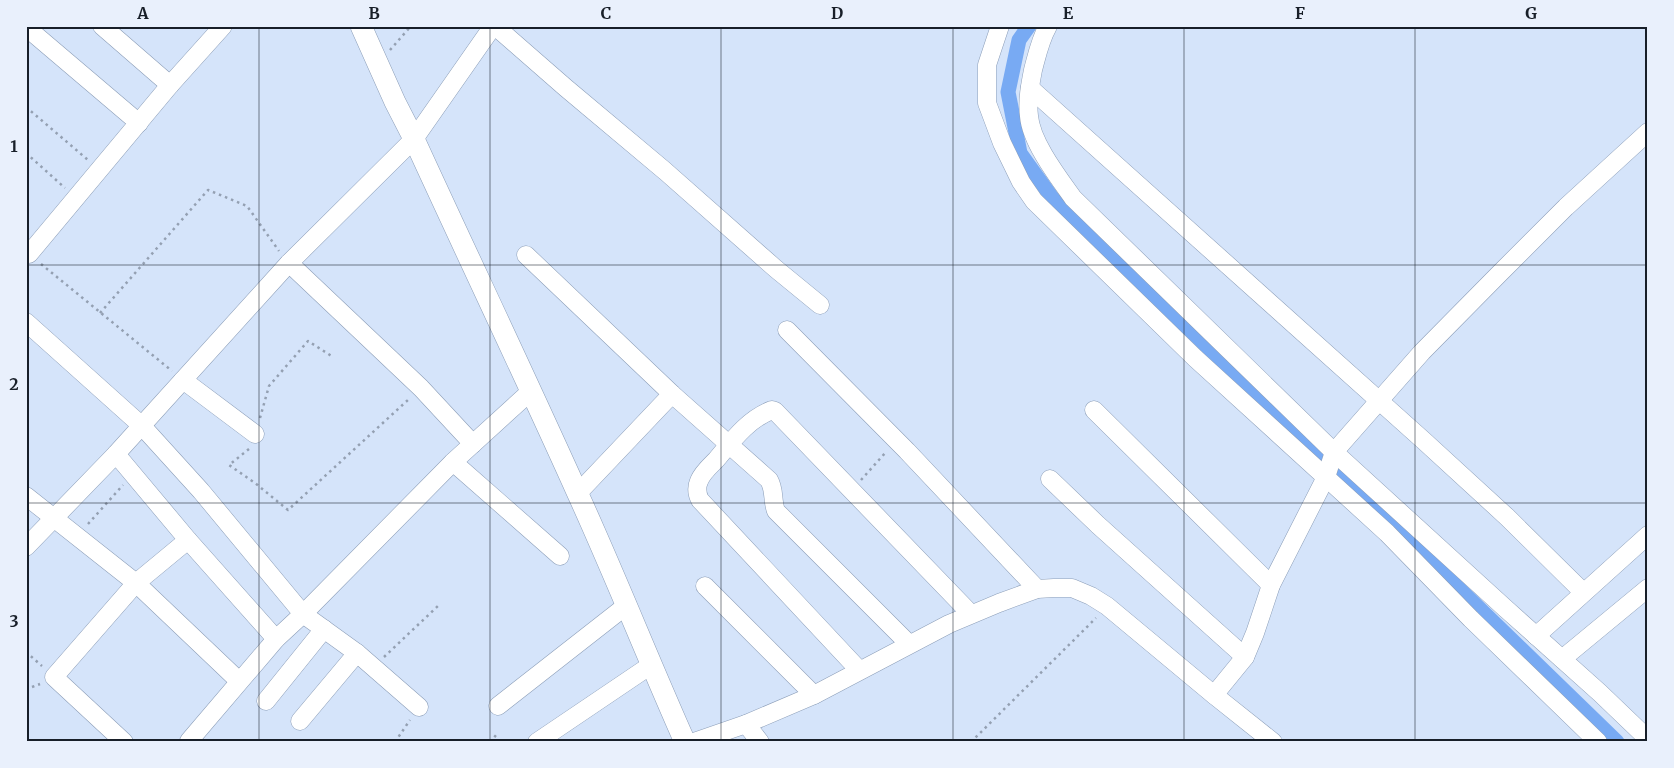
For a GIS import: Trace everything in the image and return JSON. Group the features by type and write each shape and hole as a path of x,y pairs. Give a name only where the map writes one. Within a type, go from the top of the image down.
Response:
{"street":[{"path":"102,26 170,84"},
{"path":"361,26 578,493 686,742"},
{"path":"26,548 142,426 288,263 414,139 494,26 820,305"},
{"path":"1000,26 986,65 987,103 1002,143 1021,182 1034,201 1195,358 1386,533 1471,619 1598,742"},
{"path":"1048,26 1038,50 1030,88 1029,118 1034,136 1053,170 1073,198 1334,452 1600,693 1648,740"},
{"path":"26,27 139,123"},
{"path":"28,252 139,123 213,30"},
{"path":"1030,88 1507,517 1584,592"},
{"path":"1214,695 1245,656 1271,585 1326,476 1334,452 1422,352 1506,266 1566,207 1648,132"},
{"path":"526,255 672,394 769,480 773,488 776,511 781,518 909,644"},
{"path":"288,263 421,388 473,444"},
{"path":"26,322 142,426 201,491 303,614 374,666 418,707"},
{"path":"787,330 896,440 1037,589"},
{"path":"183,380 255,434"},
{"path":"189,740 276,640 453,462 531,391"},
{"path":"578,493 672,394"},
{"path":"859,670 700,500 697,490 701,477 747,426 772,410 971,614"},
{"path":"1094,410 1271,585"},
{"path":"116,454 276,640"},
{"path":"453,462 560,556"},
{"path":"1050,479 1098,525 1245,656"},
{"path":"26,496 136,583 239,681"},
{"path":"1536,636 1648,535"},
{"path":"124,742 54,677 136,583 188,540"},
{"path":"705,586 814,695"},
{"path":"694,742 746,724 814,695 909,644 971,614 1037,589 1072,588 1091,596 1107,606 1273,742"},
{"path":"1562,659 1648,588"},
{"path":"498,706 627,605"},
{"path":"266,701 324,629"},
{"path":"300,721 357,653"},
{"path":"537,742 651,665"},
{"path":"746,724 760,742"}],"path":[{"path":"378,65 411,26"},
{"path":"26,107 99,169"},
{"path":"26,154 76,197"},
{"path":"100,313 208,190 247,206 288,263"},
{"path":"28,252 183,380"},
{"path":"333,358 308,340 269,386 249,449 229,466 255,483 288,510 421,388"},
{"path":"852,490 896,440"},
{"path":"78,537 132,474"},
{"path":"374,666 439,605"},
{"path":"971,742 1107,606"},
{"path":"26,652 54,677"},
{"path":"395,742 418,707"},
{"path":"490,742 497,734"}],"waterway":[{"path":"1029,26 1019,40 1008,92 1020,153 1053,199 1617,742"}]}
